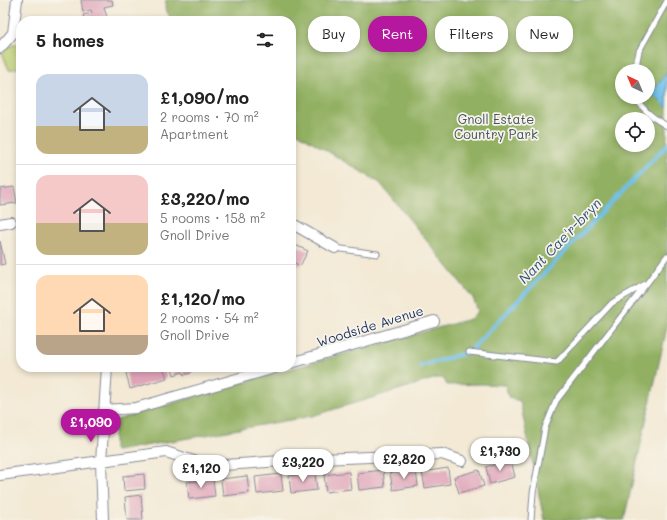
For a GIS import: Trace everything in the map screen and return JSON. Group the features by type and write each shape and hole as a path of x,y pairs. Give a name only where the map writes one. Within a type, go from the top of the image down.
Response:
{"street":[{"path":"16,0 16,16"},
{"path":"0,48 16,35"},
{"path":"0,224 11,222"},
{"path":"296,226 335,248"},
{"name":"Woodside Avenue","path":"296,361 434,320"},
{"path":"103,520 101,462 107,372"},
{"path":"104,410 136,408 261,372"},
{"path":"0,475 166,452 209,466 296,460 442,454 462,461"}],"lane":[{"path":"636,64 639,51 667,1"},
{"path":"639,104 656,120 667,126"},
{"path":"335,248 377,254"},
{"path":"531,520 533,493 545,428 556,401 667,256"},
{"path":"470,352 557,362 612,303 647,283"}],"green space":[{"name":"Gnoll Estate Country Park","path":"166,0 667,0 667,327 624,520 544,520 520,401 509,398 505,385 447,385 443,378 437,378 312,416 116,451 114,450 114,421 116,420 279,372 296,372 296,367 470,319 478,311 473,298 380,183 296,132 296,16 169,16 165,8"},
{"path":"16,44 16,68 9,70 2,53 8,47"}],"water":[{"path":"667,72 667,108 655,96 655,89"}],"building":[{"path":"81,0 112,0 113,5 104,7 107,16 83,16 92,13 91,10 83,12"},
{"path":"14,187 16,203 0,205 0,189"},
{"path":"0,241 5,264 0,265"},
{"path":"296,245 308,251 300,266 296,264"},
{"path":"165,372 167,378 130,389 126,373"},
{"path":"173,372 183,372 174,375"},
{"path":"183,372 191,373 184,375"},
{"path":"511,460 515,477 490,484 486,467"},
{"path":"448,468 450,484 425,488 422,472"},
{"path":"383,470 385,487 359,490 357,473"},
{"path":"416,470 418,486 393,490 390,473"},
{"path":"479,470 484,486 459,493 454,477"},
{"path":"349,472 351,489 326,492 324,475"},
{"path":"315,473 317,490 291,493 289,476"},
{"path":"144,474 145,489 124,491 123,476"},
{"path":"281,474 283,491 257,494 255,477"},
{"path":"247,476 249,493 223,496 221,479"},
{"path":"213,479 215,496 189,499 187,482"},
{"path":"141,495 143,520 127,520 125,497"}],"waterway":[{"name":"Nant Cae'r-bryn","path":"420,366 469,352 667,145"}]}
